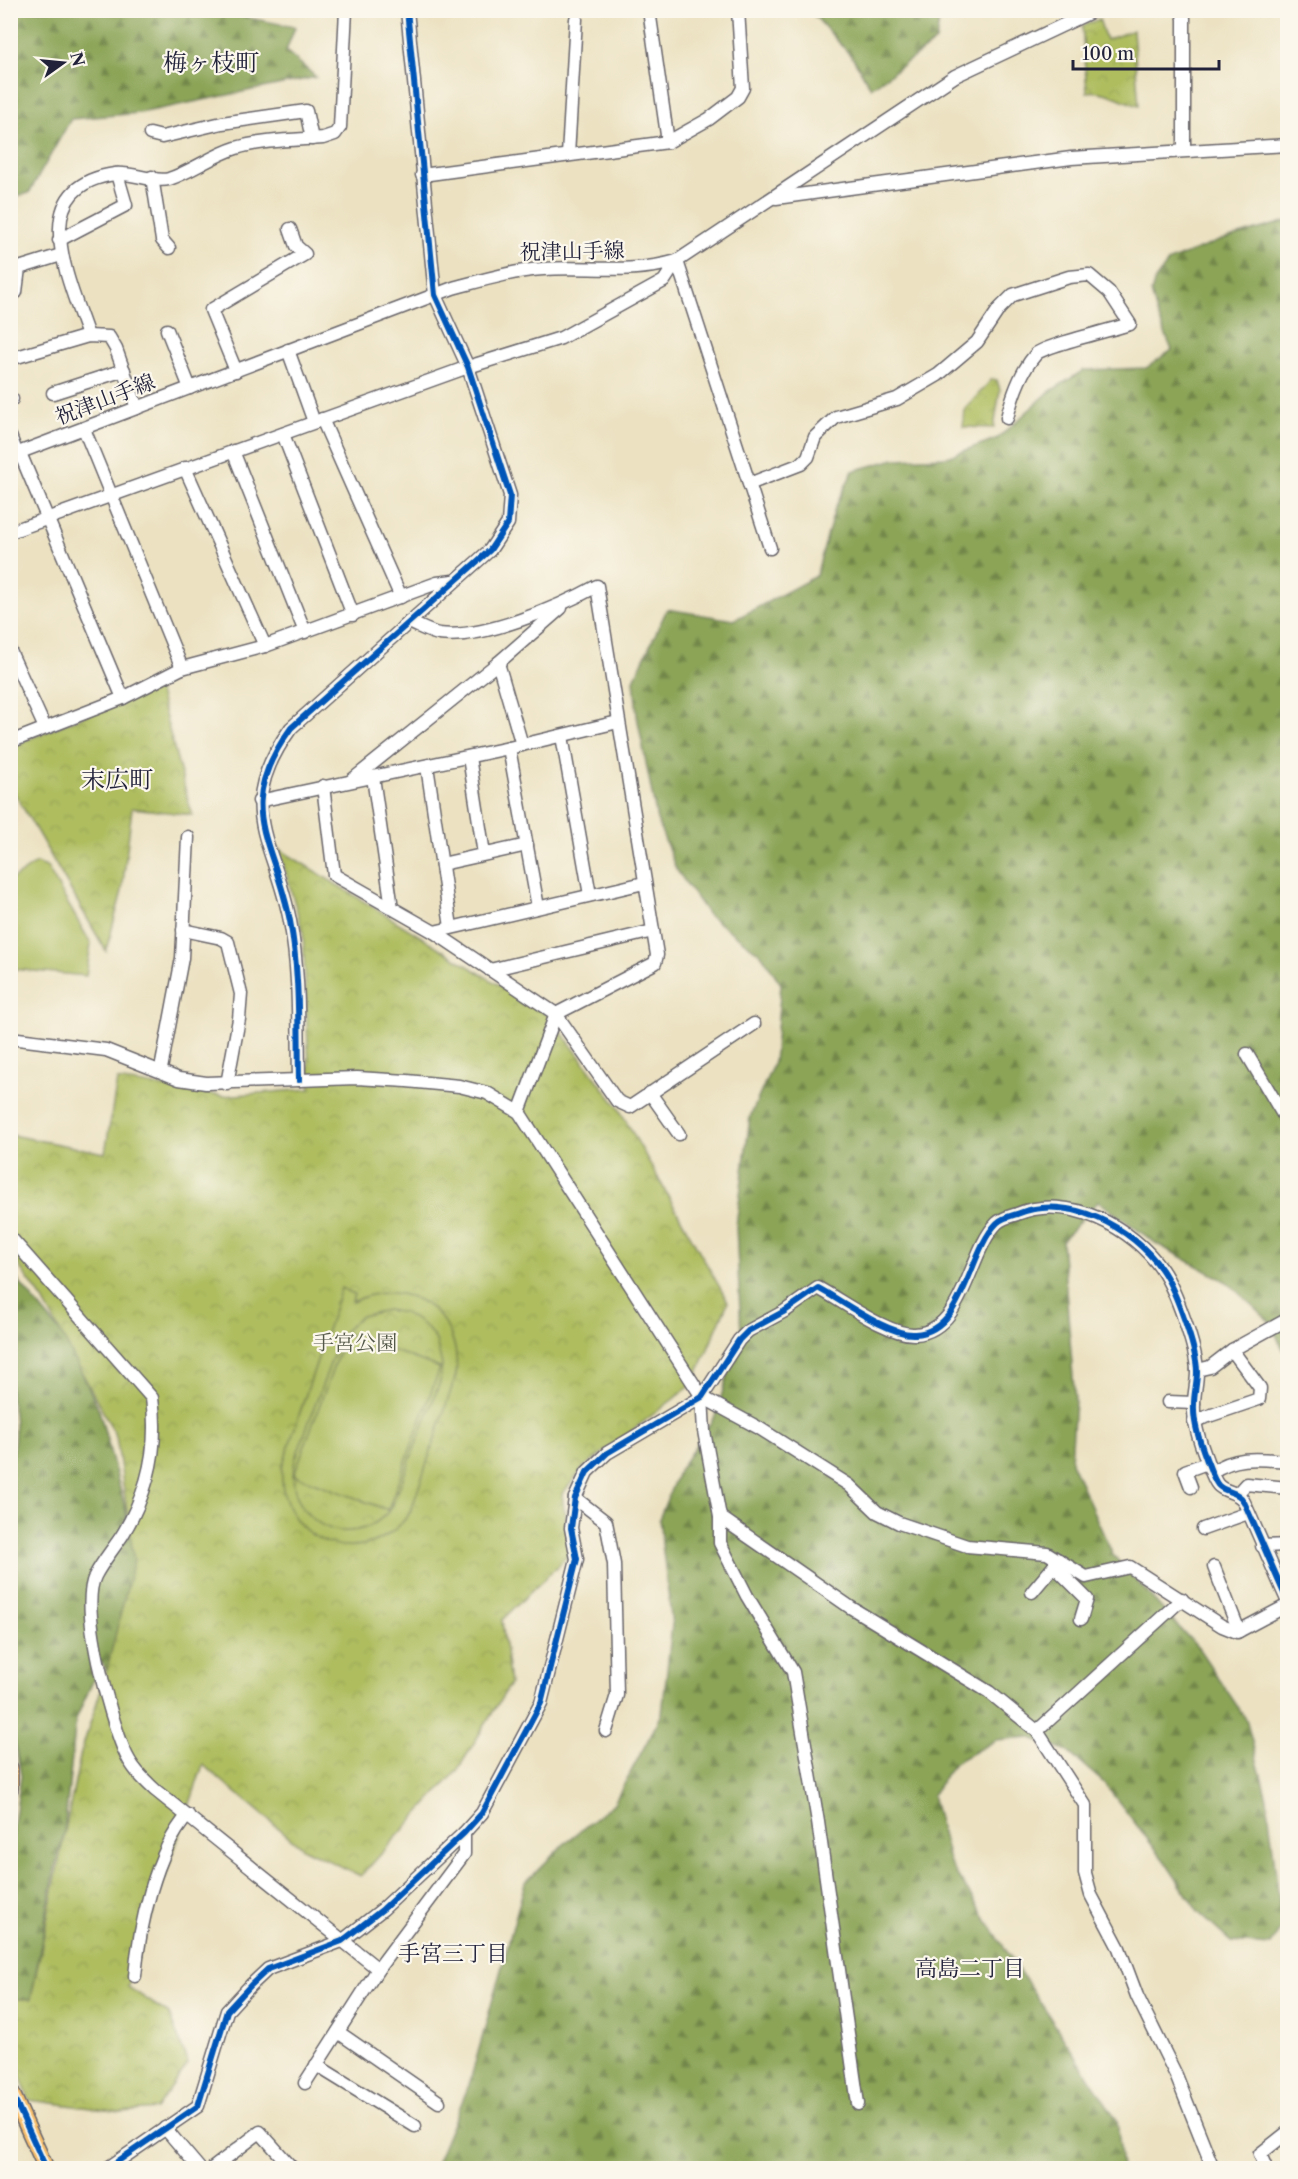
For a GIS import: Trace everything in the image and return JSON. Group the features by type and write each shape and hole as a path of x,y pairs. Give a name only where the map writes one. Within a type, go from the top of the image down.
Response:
{"main road":[{"path":"12,2097 46,2169"}],"street":[{"path":"88,336 61,255 59,240 60,216 77,190 92,180 117,174 168,179 238,147 312,139 334,134 340,127 346,10"},
{"path":"299,1080 298,1027 290,922 262,832 259,801 262,782 273,752 291,728 490,550 508,523 510,495 468,367 435,295 407,10"},
{"path":"649,10 668,142"},
{"path":"422,176 668,142 709,119 738,97 743,88 738,10"},
{"name":"祝津山手線","path":"16,454 435,295 513,271 656,268 677,261 956,76 1095,10"},
{"path":"1181,10 1184,18 1184,150"},
{"path":"568,155 576,18"},
{"path":"150,134 162,137 222,123 306,111 312,139"},
{"path":"771,198 1071,158 1287,145"},
{"path":"59,240 126,205 117,174"},
{"path":"152,177 162,240 169,248"},
{"path":"236,371 211,310 305,254 296,246 290,229"},
{"path":"10,292 16,292 19,268 61,255"},
{"path":"10,532 468,367 561,338 664,281 677,261"},
{"path":"677,261 770,548"},
{"path":"749,484 801,464 808,457 815,437 836,417 864,406 897,399 938,375 977,342 999,309 1013,295 1070,277 1089,275 1109,292 1130,324 1037,352 1024,372 1011,400 1007,418"},
{"path":"167,330 190,388"},
{"path":"10,359 88,336 109,337 124,370 137,408"},
{"path":"288,350 318,421 401,597"},
{"path":"53,393 124,370"},
{"path":"84,429 182,668"},
{"path":"283,434 352,615"},
{"path":"10,436 123,698"},
{"path":"233,451 305,632"},
{"path":"185,468 265,646"},
{"path":"10,742 123,698 182,668 265,646 437,583 453,581"},
{"path":"409,622 438,634 471,634 566,603 597,586 657,955 655,963 556,1014 519,1112"},
{"path":"348,783 498,663 566,603"},
{"path":"10,651 45,728"},
{"path":"498,663 515,747 527,845 538,907"},
{"path":"259,801 515,747 618,722"},
{"path":"562,735 590,895"},
{"path":"469,757 484,854"},
{"path":"427,766 451,927"},
{"path":"373,777 392,908"},
{"path":"323,786 334,875 434,932 556,1014 617,1101 630,1107 754,1024"},
{"path":"161,1070 182,958 188,837"},
{"path":"442,864 527,845"},
{"path":"434,932 644,883"},
{"path":"183,930 221,938 228,942 241,994 239,1019 227,1084"},
{"path":"490,970 653,931"},
{"path":"10,1038 106,1050 179,1079 227,1084 357,1078 459,1086 487,1093 519,1112 702,1397 759,1428 849,1485 878,1512 899,1523 967,1546 1047,1552 1087,1599 1081,1619"},
{"path":"1247,1054 1287,1123"},
{"path":"650,1093 679,1134"},
{"path":"108,2169 198,2106 227,2011 251,1985 268,1969 342,1941 383,1908 464,1833 482,1813 541,1703 577,1559 571,1528 575,1498 587,1472 607,1453 702,1397 738,1340 748,1330 785,1311 818,1288 875,1321 905,1334 916,1335 933,1329 939,1326 964,1291 983,1239 999,1221 1027,1210 1047,1207 1069,1208 1090,1213 1144,1247 1163,1271 1178,1301 1197,1370 1194,1421 1210,1467 1219,1487 1237,1494 1243,1500 1287,1604 1239,1631 1222,1626 1130,1567 1086,1577 1057,1563"},
{"path":"10,1237 152,1398 155,1419 149,1475 125,1531 95,1576 90,1599 98,1658 124,1750 136,1773 378,1969"},
{"path":"1197,1370 1210,1367 1232,1350 1287,1319"},
{"path":"1194,1421 1259,1399 1260,1388 1232,1350"},
{"path":"702,1397 704,1431 720,1517 720,1543 747,1596 793,1672 817,1810 858,2104"},
{"path":"1168,1402 1194,1402"},
{"path":"1191,1487 1185,1471 1245,1458 1287,1461"},
{"path":"1237,1494 1246,1484 1287,1488"},
{"path":"575,1498 606,1522 614,1564 617,1695 606,1731"},
{"path":"1203,1529 1248,1514"},
{"path":"720,1517 850,1607 989,1692 1037,1731 1085,1805 1085,1873 1091,1895 1119,1948 1137,1996 1176,2075 1213,2169"},
{"path":"1262,1546 1287,1545"},
{"path":"1032,1592 1057,1563"},
{"path":"1214,1567 1239,1631"},
{"path":"1037,1731 1182,1599"},
{"path":"135,1976 142,1932 159,1868 171,1838 188,1815"},
{"path":"304,2083 378,1969 464,1854 464,1833"},
{"path":"338,2032 439,2102"},
{"path":"316,2065 415,2127"},
{"path":"165,2128 199,2169"},
{"path":"213,2169 260,2132 292,2169"},
{"path":"1266,2169 1260,2154 1287,2132"}],"green space":[{"path":"11,10 214,11 295,27 286,51 316,77 140,113 71,119 29,193 11,198"},
{"path":"814,10 981,11 939,20 936,41 871,88 853,58 813,14"},
{"path":"1099,19 1106,40 1133,30 1139,106 1106,94 1087,92 1082,26"},
{"path":"1287,221 1287,1357 1269,1321 1227,1282 1157,1244 1098,1201 1062,1241 1075,1401 1071,1462 1113,1555 1199,1649 1246,1719 1267,1798 1282,1927 1270,1945 1231,1942 1198,1912 1166,1863 1104,1783 1068,1752 1029,1737 996,1740 954,1763 932,1795 950,1864 1117,2120 1122,2168 434,2168 469,2085 525,1883 564,1844 614,1803 662,1714 672,1625 659,1519 678,1472 715,1416 741,1333 736,1226 750,1117 774,1062 781,984 762,955 708,915 676,869 657,820 637,716 634,680 667,609 734,620 816,576 835,508 853,471 895,459 947,457 998,438 1049,392 1084,370 1146,368 1172,350 1157,314 1151,292 1155,280 1169,261 1219,241"},
{"path":"992,379 997,380 1000,390 994,428 963,427 965,409"},
{"path":"157,685 192,815 132,808 122,891 106,951 11,787 10,747"},
{"name":"手宮公園","path":"279,849 549,1016 618,1107 728,1302 693,1384 584,1467 562,1494 570,1554 502,1620 510,1684 457,1771 361,1876 304,1849 203,1765 128,1987 169,2014 188,2064 156,2109 121,2112 29,2100 11,2050 11,1999 31,1999 81,1752 105,1677 134,1560 116,1436 43,1300 11,1255 11,1135 105,1153 117,1080 222,1096 310,1089 303,932"},
{"path":"36,863 47,867 91,944 86,976 13,969 11,965 11,880"},
{"path":"10,1271 66,1339 99,1410 126,1511 126,1541 143,1512 151,1779 102,1661 76,1719 64,1833 56,1863 31,1999 11,1999 11,1844 21,1776 10,1718 10,1463 15,1431 10,1399"},
{"path":"341,1288 354,1294 352,1302 373,1295 392,1293 411,1297 427,1305 441,1318 450,1334 456,1353 456,1375 411,1511 393,1531 372,1543 350,1546 328,1543 309,1532 294,1516 284,1494 282,1467","holes":["387,1310 405,1313 426,1327 436,1340 442,1365 440,1382 392,1507 376,1522 358,1530 340,1531 324,1526 309,1516 299,1501 294,1482 295,1460 341,1334 361,1316"]},
{"path":"346,1333 440,1368 388,1510 294,1475"}],"cycle path":[{"path":"299,1080 298,1000 293,941 283,892 262,824 261,803 264,781 273,756 291,728 490,550 508,523 510,495 468,367 435,295 407,10"},
{"path":"108,2168 198,2106 227,2011 251,1985 268,1969 342,1941 383,1909 464,1833 482,1813 541,1703 577,1559 571,1528 575,1498 587,1472 607,1453 702,1397 739,1340 748,1331 785,1311 818,1288 879,1323 904,1333 915,1334 932,1330 945,1319 964,1288 987,1236 1004,1218 1037,1209 1057,1208 1078,1211 1117,1228 1150,1254 1173,1291 1196,1362 1195,1419 1207,1461 1218,1485 1242,1498 1288,1602"},
{"path":"10,2089 46,2168"}],"district":[{"name":"梅ヶ枝町","path":"211,62"},
{"name":"末広町","path":"117,779"},
{"name":"手宮三丁目","path":"453,1953"},
{"name":"高島二丁目","path":"970,1968"}]}
